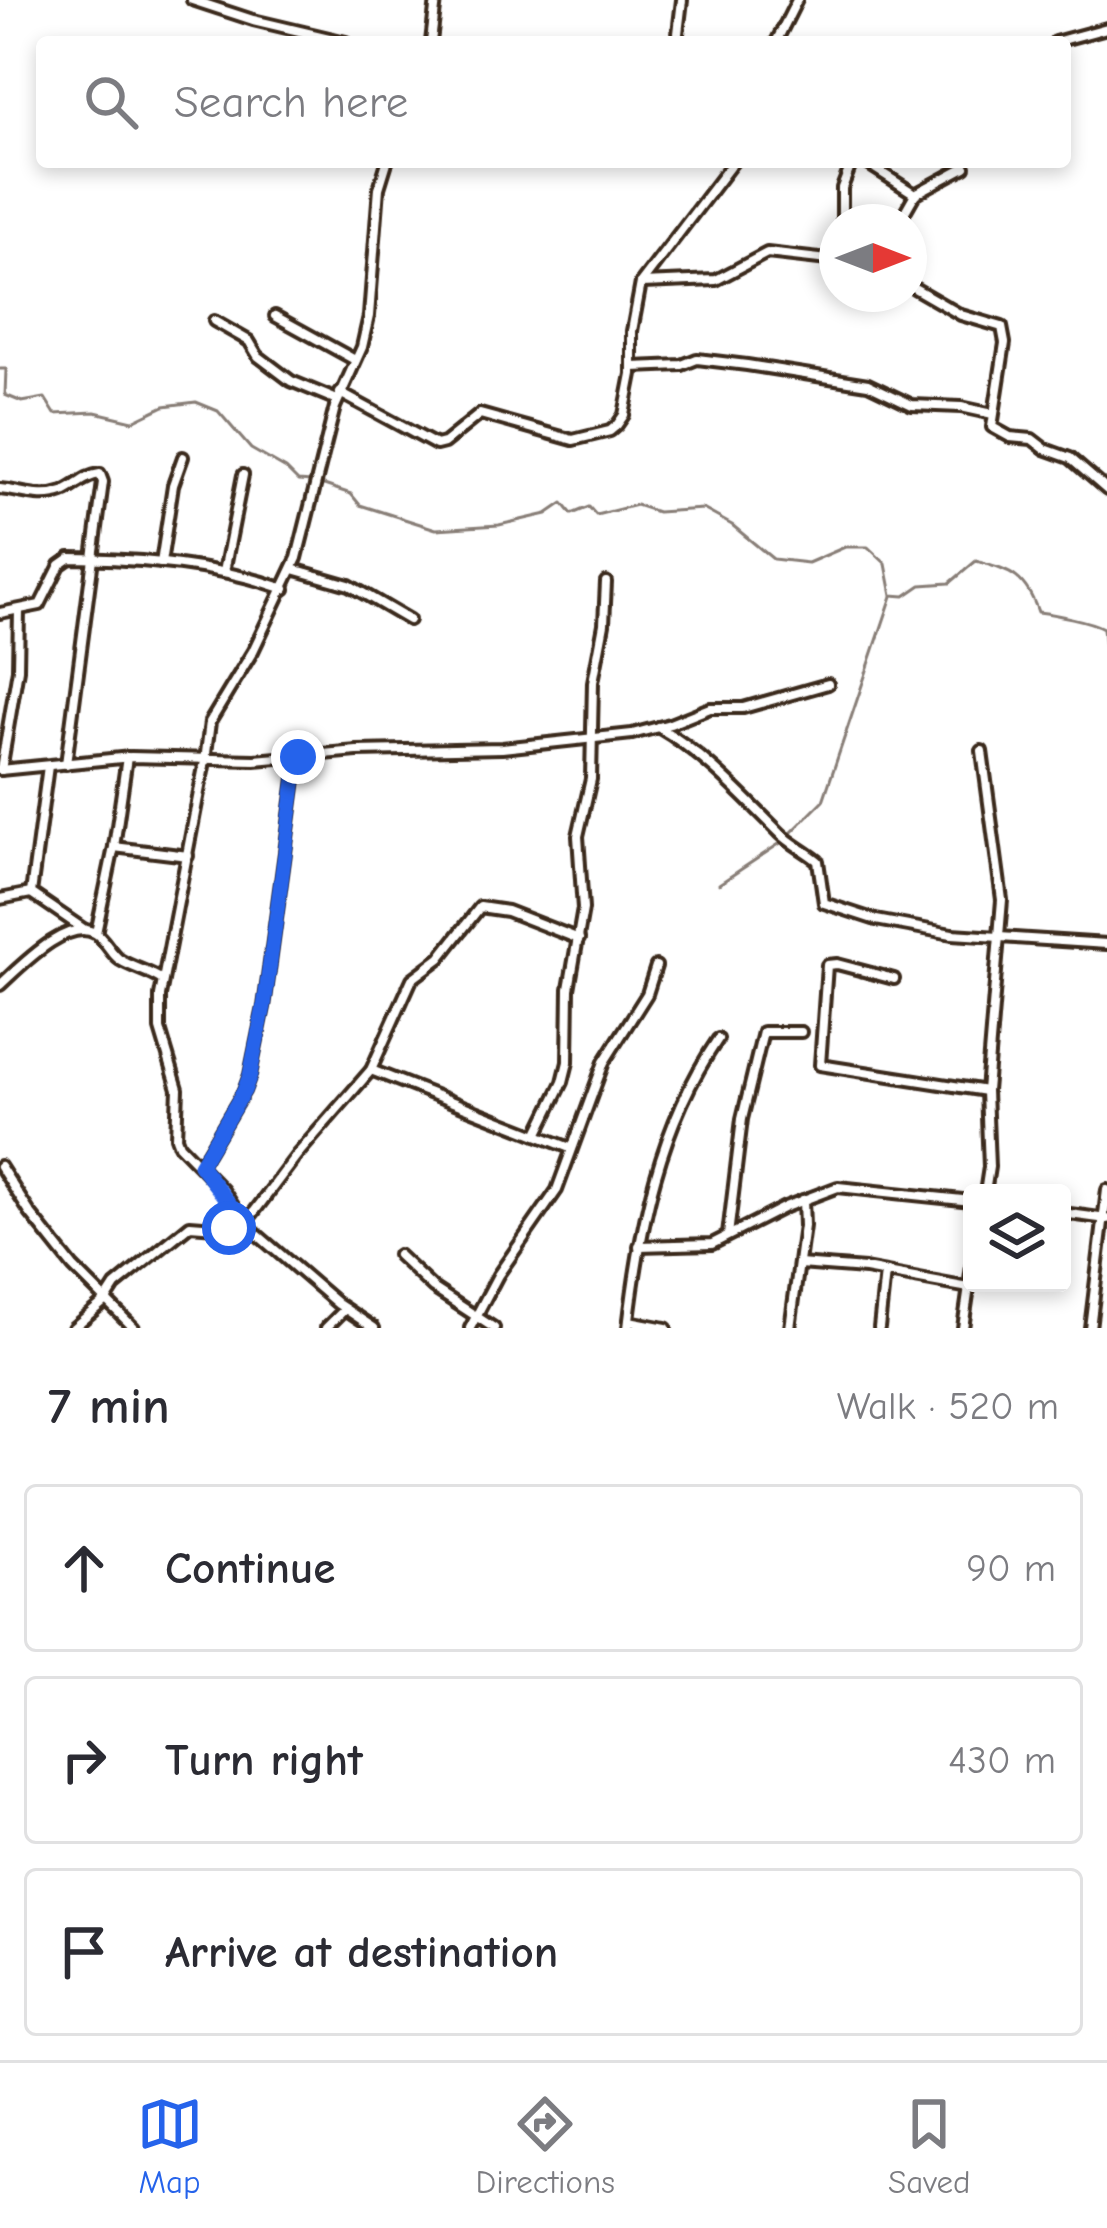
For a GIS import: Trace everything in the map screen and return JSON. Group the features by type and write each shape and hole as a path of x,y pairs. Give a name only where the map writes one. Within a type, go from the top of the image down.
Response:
{"street":[{"path":"192,0 325,36"},
{"path":"424,0 435,3 432,36"},
{"path":"678,36 682,0"},
{"path":"779,36 797,0"},
{"path":"1071,38 1107,28"},
{"path":"374,1328 245,1224 176,1137 176,1073 158,1017 210,722 293,569 338,396 369,316 377,206 386,168"},
{"path":"214,321 249,341 258,356 291,381 338,396 436,445 479,414 573,440 610,431 624,415 640,283 728,168"},
{"path":"842,204 850,168"},
{"path":"874,168 915,194"},
{"path":"909,204 915,194 963,168"},
{"path":"640,283 716,280 767,253 819,258"},
{"path":"927,295 961,315 1001,327 1005,343 992,427 999,433 1032,439 1070,458 1107,490"},
{"path":"274,316 355,360"},
{"path":"633,368 682,365 697,359 747,365 868,384 912,405 993,413"},
{"path":"161,563 172,485 183,457"},
{"path":"0,489 39,497 100,474 101,505 66,764"},
{"path":"224,572 243,475"},
{"path":"0,613 40,605 64,561 93,558 224,572 285,589"},
{"path":"293,569 349,585 409,620"},
{"path":"537,1135 566,1072 569,989 583,909 578,836 591,779 593,682 605,615 605,582"},
{"path":"19,610 18,669 1,770 127,757 205,761 357,751 452,752 590,739 658,728 710,708 742,708 828,684"},
{"path":"658,728 684,744 757,805 785,838 818,861 824,903 917,929 998,940 1107,944"},
{"path":"982,751 1000,884 986,1091 986,1184"},
{"path":"96,933 127,757"},
{"path":"200,1165 250,1075 264,1007 298,757"},
{"path":"31,893 48,766"},
{"path":"113,847 188,856"},
{"path":"0,899 31,893 96,933 121,961 162,980"},
{"path":"73,1328 115,1286 190,1225 229,1228 245,1224 371,1070 412,979 433,965 484,905 579,939"},
{"path":"0,985 38,950 68,933 85,930"},
{"path":"894,979 827,965 820,1065 986,1091"},
{"path":"470,1328 498,1275 557,1190 604,1062 647,994 656,966"},
{"path":"728,1235 742,1119 763,1032 801,1032"},
{"path":"666,1328 628,1325 639,1246 664,1143 683,1094 718,1039"},
{"path":"371,1070 570,1148"},
{"path":"0,1166 38,1223 95,1293 134,1328"},
{"path":"639,1246 712,1244 803,1200 847,1187 963,1200"},
{"path":"1090,1328 1107,1190"},
{"path":"790,1328 803,1200"},
{"path":"1071,1214 1105,1219"},
{"path":"398,1255 434,1288 494,1328"},
{"path":"799,1264 963,1287"},
{"path":"879,1328 885,1273"},
{"path":"963,1328 968,1292"},
{"path":"326,1328 346,1309"}],"waterway":[{"path":"0,369 6,369 5,395 22,402 45,398 55,414 95,412 133,421 164,406 196,402 218,411 251,449 298,481 312,482"},
{"path":"321,484 351,494 360,505 436,529 499,525 547,514 563,503 572,514 589,507 596,515 636,505 657,512 703,509 732,525 773,559 808,563 845,547 868,547 886,564 892,595 905,596 921,585 950,583 976,561 1016,577 1038,612 1103,628 1107,673"},
{"path":"789,835 823,801 892,596"},
{"path":"719,884 782,842"}],"route":[{"path":"229,1228 245,1224 200,1165 250,1075 264,1007 298,757"}]}
